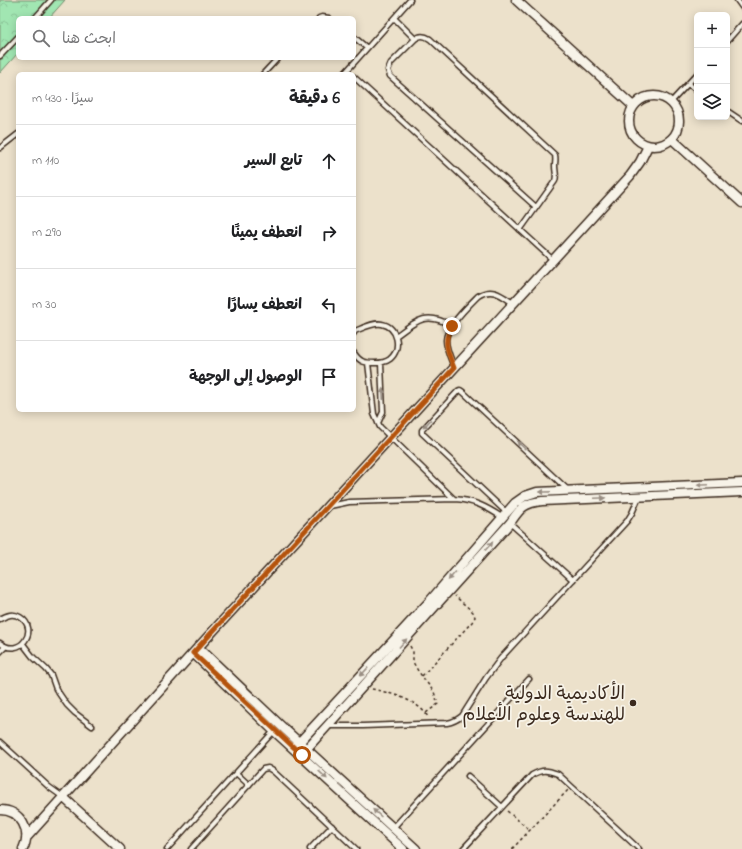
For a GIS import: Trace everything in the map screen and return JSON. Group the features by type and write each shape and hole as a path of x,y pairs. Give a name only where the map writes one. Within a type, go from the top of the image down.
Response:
{"street":[{"path":"516,0 633,106"},
{"path":"656,95 664,97 671,102 679,116 677,133 672,139 665,144 648,146 634,137 629,129 629,112 640,99 647,96 656,95"},
{"path":"672,139 742,203"},
{"path":"27,837 630,176 640,162 648,146"},
{"path":"297,746 428,603 520,499 531,493 742,483"},
{"path":"686,485 692,494"},
{"path":"636,488 639,496"},
{"path":"304,752 510,523 521,508 536,501 742,492"},
{"path":"505,515 510,523"},
{"path":"196,650 277,728 390,831 416,849"},
{"path":"321,719 329,726"},
{"path":"63,797 120,849"},
{"path":"0,810 12,812 23,822 27,837 23,849"},
{"path":"390,831 403,849"}],"lane":[{"path":"37,16 51,0"},
{"path":"346,72 410,0"},
{"path":"737,0 742,7"},
{"path":"394,18 415,39"},
{"path":"730,38 742,24"},
{"path":"520,230 555,181 556,160 554,156 430,39 418,36 391,64 388,70 390,76 536,207"},
{"path":"0,56 16,39"},
{"path":"356,39 367,48"},
{"path":"265,72 276,60"},
{"path":"671,102 694,77"},
{"path":"356,79 553,260"},
{"path":"688,84 694,88"},
{"path":"730,113 742,122"},
{"path":"0,148 16,136"},
{"path":"454,368 446,342 447,333 478,296 483,293 495,292 514,303"},
{"path":"396,336 415,321 426,318 439,319 452,326"},
{"path":"356,331 373,324 382,324 391,328 396,336 397,343 395,351 390,359 381,363 362,362 356,355"},
{"path":"368,363 374,414 380,427 454,499"},
{"path":"378,423 383,412 381,363"},
{"path":"505,515 422,433 422,430 460,390 570,491"},
{"path":"329,726 432,724 452,722 462,716 493,668 627,521 639,496"},
{"path":"328,506 349,502 464,499 475,502 505,515"},
{"path":"510,523 573,580"},
{"path":"0,619 12,614 18,616 24,619 29,631 23,644 18,647 5,647 0,643"},
{"path":"23,644 33,657 51,675 67,705 92,726"},
{"path":"0,652 5,647"},
{"path":"390,831 529,679"},
{"path":"167,849 277,728"},
{"path":"0,742 48,787 63,797"},
{"path":"191,849 265,768 271,769 356,849"},
{"path":"463,849 532,775 540,771 549,770 558,774 572,786 639,849"},
{"path":"236,773 249,785"},
{"path":"468,776 502,807"},
{"path":"310,849 332,826"}],"path":[{"path":"422,676 472,622 474,617 473,612 449,591"},
{"path":"405,640 413,652 413,662 434,692 438,704 426,713"},
{"path":"363,687 391,693 410,701 426,713 432,724"},
{"path":"512,849 572,786"},
{"path":"502,807 530,830"}],"green space":[{"path":"0,0 65,0 51,16 16,16 16,55 0,73"}],"place":[{"name":"الأكاديمية الدولية للهندسة وعلوم الأعلام","path":"633,703"}],"route":[{"path":"302,755 274,731 193,653 454,368 446,342 447,333 452,326"}]}
